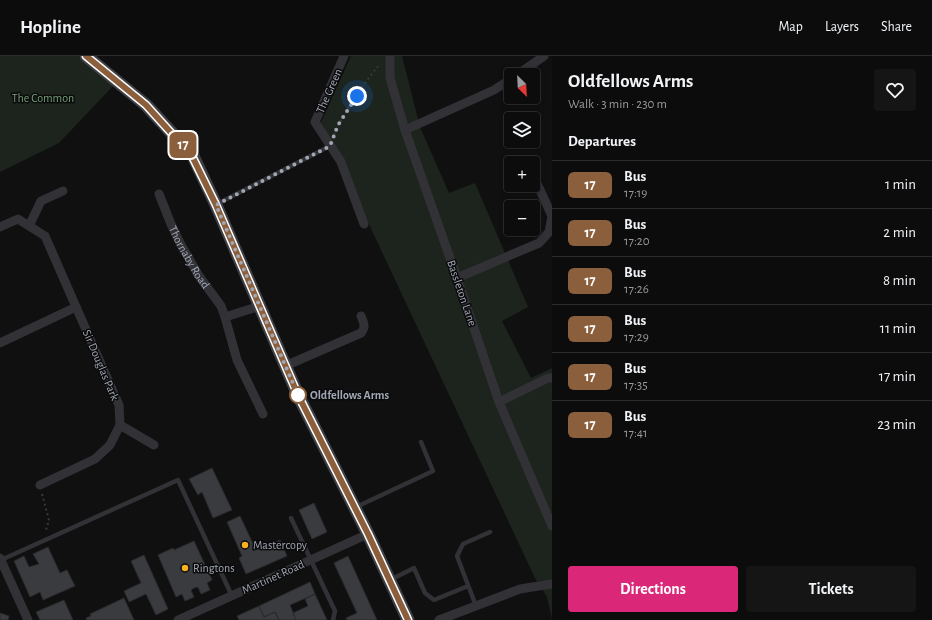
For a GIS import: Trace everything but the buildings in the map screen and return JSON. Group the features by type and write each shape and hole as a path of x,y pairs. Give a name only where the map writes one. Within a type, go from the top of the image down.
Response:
{"street":[{"path":"86,56 146,105 192,156 216,205 298,395 368,534 408,620"},
{"name":"The Green","path":"344,56 315,122 341,162 364,224"},
{"path":"530,56 532,65"},
{"path":"528,68 544,56"},
{"name":"Bassleton Lane","path":"386,59 405,130 457,278 498,402 552,526"},
{"path":"405,130 494,90 504,84"},
{"path":"457,278 539,243 549,232 552,216 540,190"},
{"path":"29,226 41,201 63,191"},
{"name":"Thornaby Road","path":"159,194 180,243 199,276 221,306 237,360 263,414"},
{"name":"Sir Douglas Park","path":"0,226 18,219 45,236 119,405 120,425 110,445 95,459 40,485"},
{"path":"225,317 260,306"},
{"path":"0,343 76,307"},
{"path":"286,366 361,333 365,324 361,316"},
{"path":"498,402 548,378 552,378"},
{"path":"120,425 154,445"},
{"name":"Martinet Road","path":"178,620 368,534"},
{"path":"0,559 28,620"},
{"path":"439,620 520,589 552,584"}],"lane":[{"path":"216,205 330,146"},
{"path":"355,508 433,471 421,442"},
{"path":"0,559 178,480 232,596"},
{"path":"291,518 335,611 333,620"},
{"path":"476,606 457,556 463,544 490,532"},
{"path":"389,580 414,568 425,593 434,600 468,586"}],"path":[{"path":"330,146 338,125 370,76 386,59"},
{"path":"40,485 49,520 46,531"}],"green space":[{"name":"The Common","path":"0,56 78,56 114,85 59,143 0,172"},
{"path":"351,56 402,56 420,127 449,193 475,183 528,307 502,321 531,378 552,368 552,619 547,597 535,578 321,122"}],"bus line":[{"name":"17","path":"86,56 146,105 192,156 216,205 298,395 368,534 408,620"}],"place":[{"name":"Oldfellows Arms","path":"298,395"},
{"name":"Mastercopy","path":"245,545"},
{"name":"Ringtons","path":"185,568"}],"route":[{"path":"298,395 216,205 330,146 338,125 357,96"}]}
